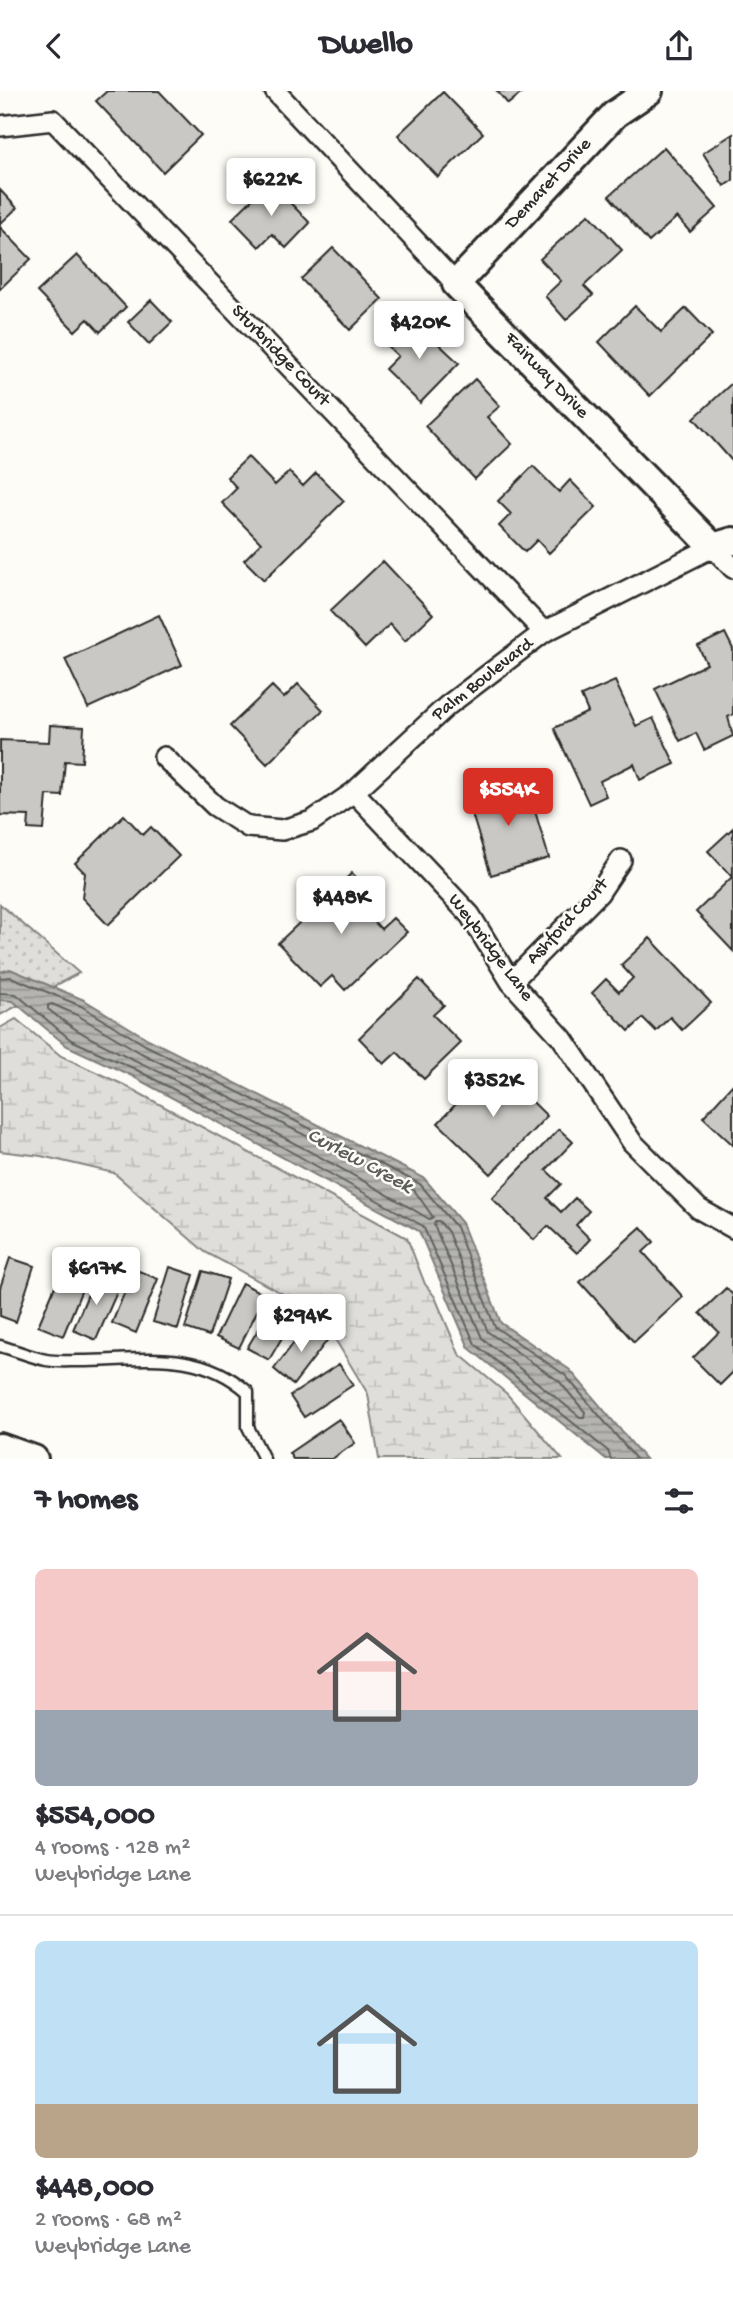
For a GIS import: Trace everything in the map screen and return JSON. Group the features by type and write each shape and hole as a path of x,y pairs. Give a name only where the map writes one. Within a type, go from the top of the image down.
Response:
{"street":[{"name":"Fairway Drive","path":"275,91 456,284 723,544 733,568"},
{"name":"Demaret Drive","path":"456,284 615,114 649,91"},
{"name":"Sturbridge Court","path":"0,126 53,120 544,632"},
{"name":"Palm Boulevard","path":"164,757 215,806 248,827 282,830 312,821 354,792 447,706 544,632 723,544"},
{"name":"Weybridge Lane","path":"354,792 470,915 511,982 562,1038 632,1142 699,1209 733,1228"},
{"name":"Ashford Court","path":"511,982 599,893 621,860"},
{"path":"0,1447 34,1459"}],"lane":[{"path":"0,1346 48,1361 120,1361 154,1357 192,1363 232,1378 248,1392 248,1427 264,1459"}],"green space":[{"path":"0,904 79,973 0,1015"},
{"path":"16,1019 61,1056 124,1085 407,1238 425,1284 435,1297 459,1354 507,1394 562,1459 379,1459 368,1394 320,1314 205,1252 114,1173 41,1156 0,1151 0,1028"}],"water":[{"name":"Curlew Creek","path":"10,969 84,1000 148,1039 424,1178 462,1223 501,1323 570,1370 645,1459 606,1459 469,1348 419,1231 130,1075 67,1046 13,1001 0,1000 0,972"}],"building":[{"path":"107,91 159,91 201,135 163,172 96,101"},
{"path":"497,91 524,91 508,104"},
{"path":"443,92 483,133 438,177 398,135"},
{"path":"733,134 733,180 724,186 703,153"},
{"path":"664,147 717,208 690,232 677,217 649,242 609,196"},
{"path":"270,182 310,223 286,248 272,234 259,247 232,219"},
{"path":"0,190 17,208 0,224"},
{"path":"589,214 622,250 584,286 593,295 566,320 545,296 561,281 540,259"},
{"path":"0,227 31,259 0,289"},
{"path":"333,248 382,299 350,330 301,279"},
{"path":"77,255 126,307 100,332 88,319 75,331 37,292"},
{"path":"151,300 172,322 149,344 128,322"},
{"path":"635,306 661,332 686,308 712,335 650,396 599,342"},
{"path":"411,318 459,363 420,403 385,369 398,356 386,345"},
{"path":"475,379 500,406 487,417 512,444 475,479 425,426"},
{"path":"733,382 733,462 694,418"},
{"path":"248,457 275,485 289,472 303,486 316,473 344,501 264,580 244,560 261,543 222,503 237,488 227,477"},
{"path":"533,466 559,492 570,480 596,507 549,553 537,540 525,552 499,526 511,514 498,501"},
{"path":"383,561 433,614 405,641 390,624 365,648 330,611"},
{"path":"159,615 182,665 88,708 65,659"},
{"path":"725,633 733,649 733,714 728,717 733,736 704,750 696,733 680,741 655,689 707,664 698,646"},
{"path":"615,681 636,726 653,718 675,764 640,780 634,764 600,781 606,796 589,804 554,728 588,712 581,696"},
{"path":"298,684 323,710 267,764 230,726 272,686 284,698"},
{"path":"50,725 84,727 82,762 65,761 62,796 47,795 44,830 28,829 29,816 0,815 0,740 49,742"},
{"path":"526,781 549,858 491,875 467,798"},
{"path":"124,815 143,835 151,827 179,856 108,925 82,898 85,873 75,863"},
{"path":"733,828 733,951 696,912 732,877 708,851"},
{"path":"352,873 380,903 367,914 381,929 393,918 407,932 345,990 332,976 320,987 278,943"},
{"path":"650,938 711,1003 682,1030 670,1017 656,1031 643,1018 629,1031 592,993 606,979 619,992 633,978 621,965"},
{"path":"419,979 444,1005 433,1015 461,1043 424,1079 397,1052 384,1064 359,1038"},
{"path":"494,1064 547,1116 491,1174 438,1123"},
{"path":"733,1084 733,1145 703,1117"},
{"path":"559,1129 573,1142 546,1170 561,1184 547,1198 561,1212 575,1198 589,1211 576,1225 590,1239 577,1253 548,1226 534,1240 492,1198"},
{"path":"641,1227 654,1242 643,1252 683,1297 634,1342 580,1282"},
{"path":"10,1258 34,1266 16,1322 0,1316 0,1288"},
{"path":"170,1267 194,1275 178,1329 153,1322"},
{"path":"134,1269 158,1279 136,1333 112,1323"},
{"path":"203,1271 228,1279 209,1336 185,1328"},
{"path":"61,1272 85,1282 63,1336 38,1326"},
{"path":"96,1275 120,1285 96,1340 73,1330"},
{"path":"242,1283 265,1295 239,1348 216,1337"},
{"path":"726,1288 733,1295 733,1372 720,1385 693,1358 719,1332 700,1313"},
{"path":"277,1298 298,1310 269,1360 247,1348"},
{"path":"309,1323 329,1338 293,1385 274,1369"},
{"path":"339,1364 353,1385 304,1417 290,1396"},
{"path":"339,1419 355,1443 332,1459 293,1459 289,1453"}]}
